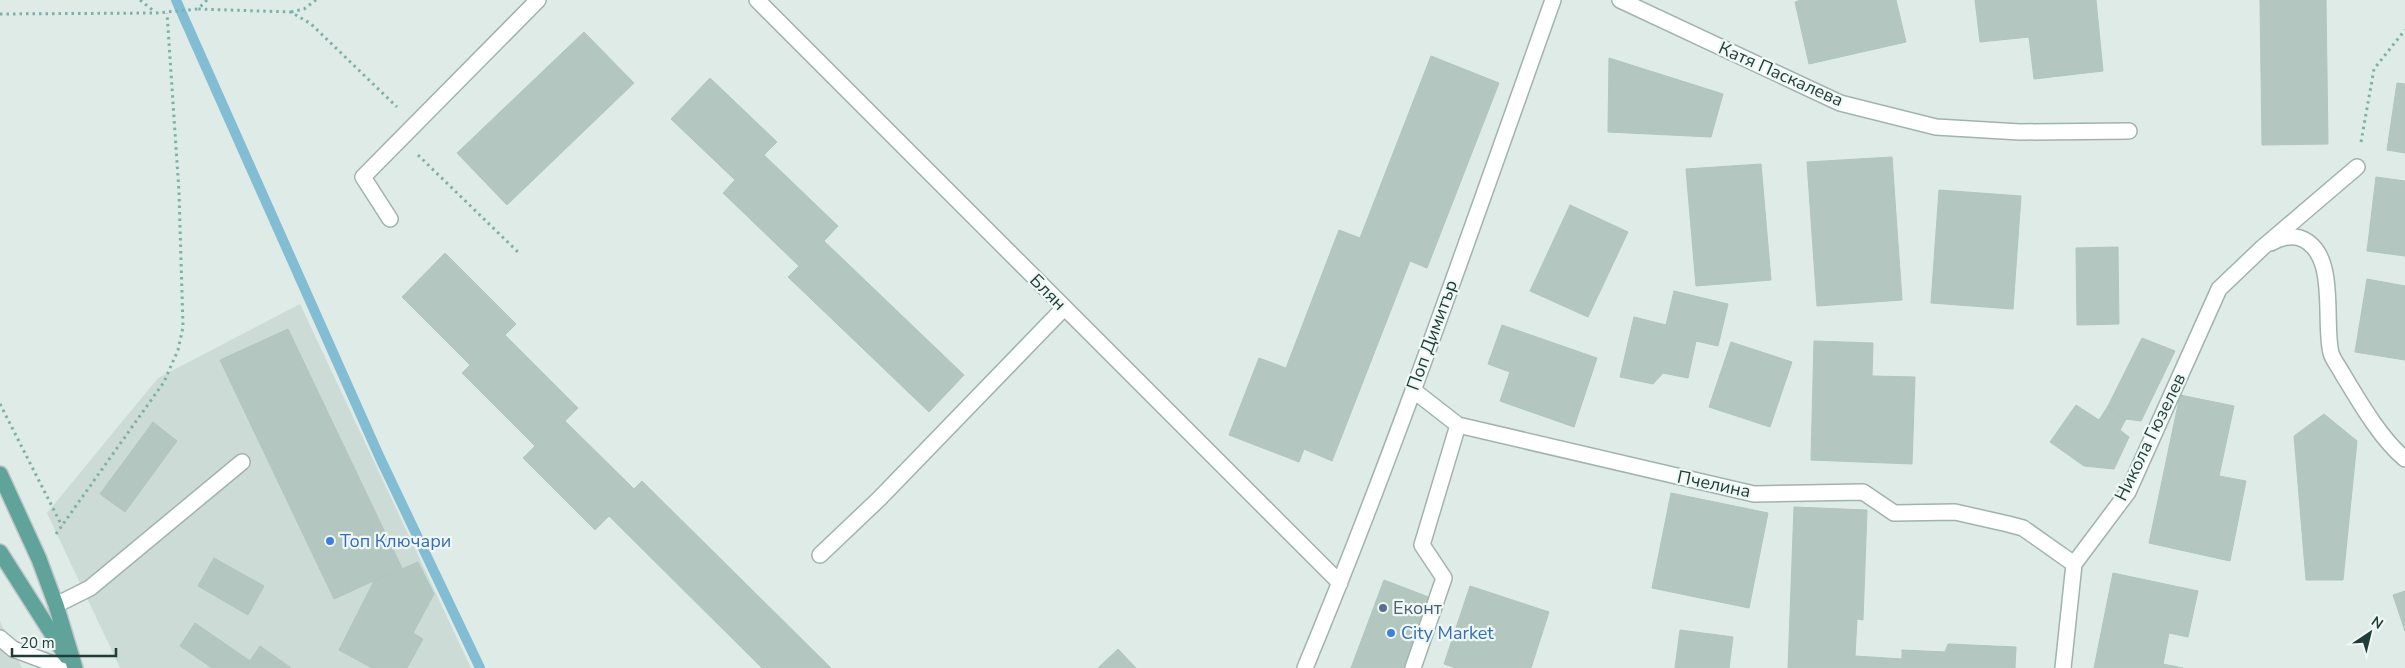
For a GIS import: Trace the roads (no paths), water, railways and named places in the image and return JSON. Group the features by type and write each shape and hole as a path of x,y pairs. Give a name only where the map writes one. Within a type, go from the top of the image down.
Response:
{"main road":[{"path":"0,474 39,560 56,605 74,668"},
{"path":"0,552 74,668"}],"street":[{"path":"390,219 363,177 538,0"},
{"name":"Блян","path":"757,0 1340,583"},
{"name":"Поп Димитър","path":"1305,668 1340,583 1413,390 1553,0"},
{"name":"Катя Паскалева","path":"1620,0 1840,103 1936,127 2020,132 2129,131"},
{"name":"Никола Гюзелев","path":"2074,564 2128,492 2219,289 2262,248 2357,167"},
{"path":"2262,248 2279,239 2296,237 2308,241 2318,252 2322,261 2327,288 2331,354 2363,409 2405,459"},
{"path":"820,556 1064,308"},
{"name":"Пчелина","path":"1413,390 1458,425 1754,494 1862,492 1894,513 1955,512 2023,528 2074,564"},
{"path":"1413,668 1444,578 1422,545 1458,425"},
{"path":"56,605 90,588 242,462"},
{"path":"2063,668 2074,564"},
{"path":"0,638 13,649 64,668"}],"waterway":[{"path":"176,0 380,458 480,668"}],"place":[{"name":"Топ Ключари","path":"330,541"},
{"name":"Еконт","path":"1383,608"},
{"name":"City Market","path":"1391,633"}]}
